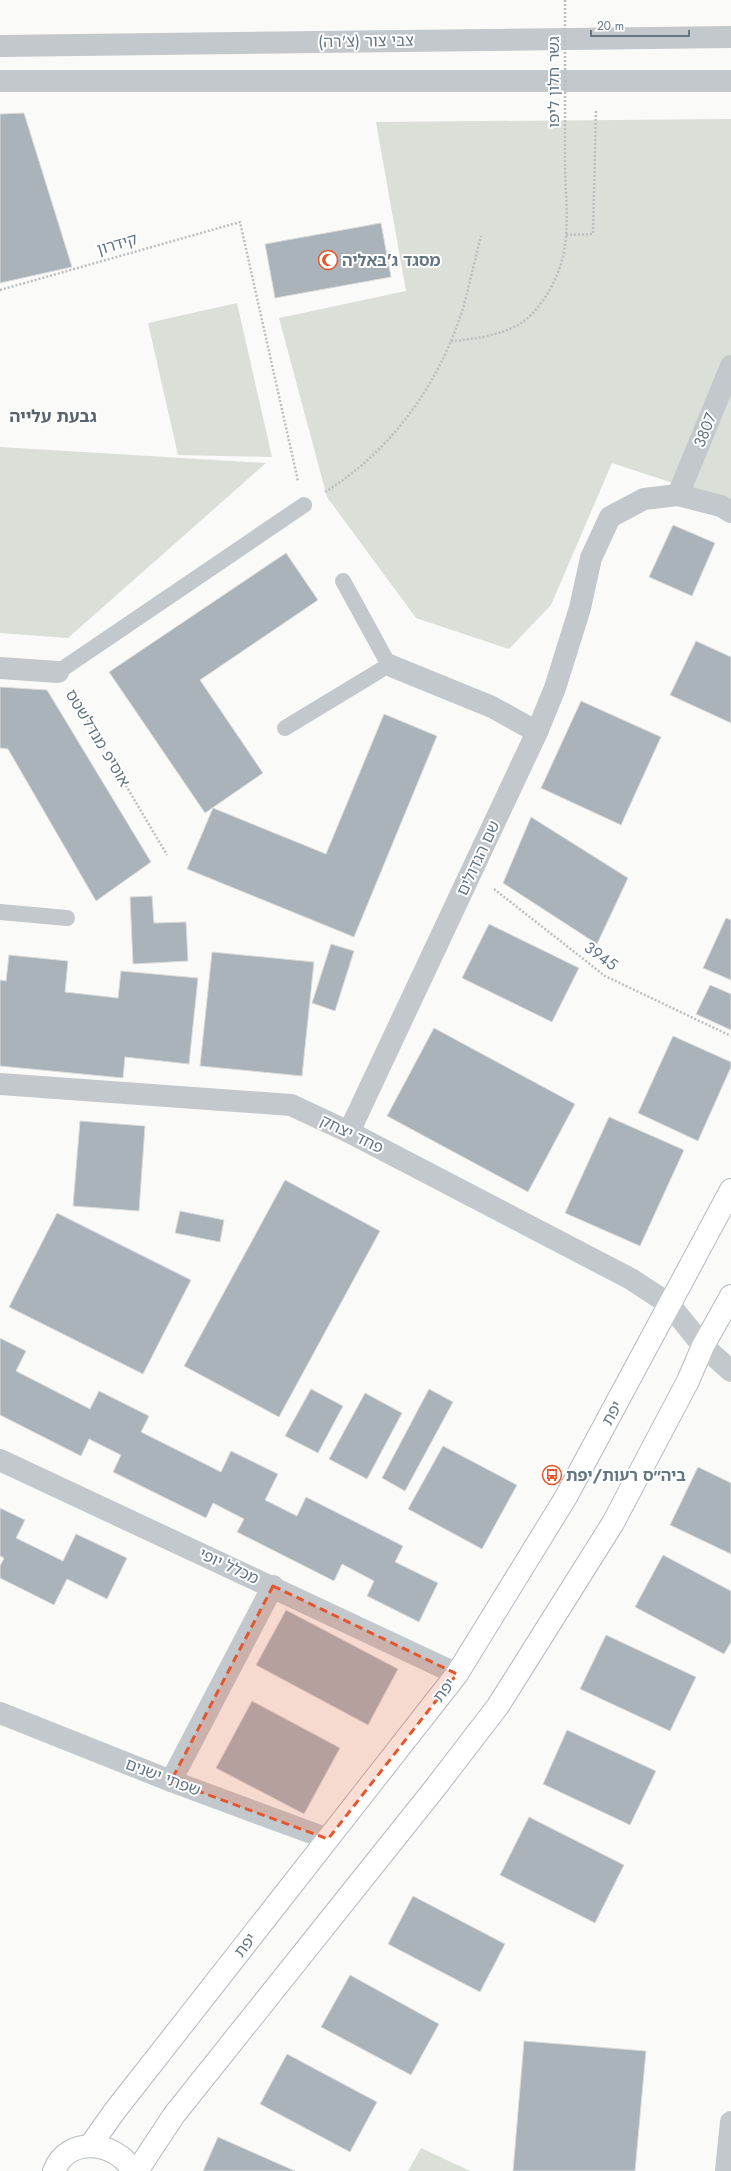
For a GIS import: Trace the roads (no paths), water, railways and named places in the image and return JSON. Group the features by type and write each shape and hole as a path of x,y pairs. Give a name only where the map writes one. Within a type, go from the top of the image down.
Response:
{"street":[{"name":"צבי צור (צ'רה)","path":"0,46 731,37"},
{"path":"0,81 731,81"},
{"name":"3807","path":"678,495 731,366"},
{"path":"678,495 721,506 731,512"},
{"name":"שם הגדולים","path":"349,1132 537,732 555,688 580,608 591,558 610,517 644,499 678,495"},
{"path":"389,665 492,708 537,732"},
{"name":"אוסיפ מנדלשטס","path":"0,668 58,672"},
{"name":"פחד יצחק","path":"0,1084 291,1105 349,1132 631,1279 669,1304 703,1346 731,1372"},
{"name":"יפת","path":"90,2146 114,2112 457,1674 566,1498 640,1363 669,1304 731,1190"},
{"path":"137,2171 174,2115 430,1794 498,1706 613,1523 688,1381 703,1346 731,1296"},
{"name":"מכלל יופי","path":"0,1460 273,1586 457,1674"},
{"path":"171,1781 273,1586"},
{"name":"שפתי ישנים","path":"0,1713 171,1781 328,1839"},
{"path":"726,2171 731,2122"},
{"path":"54,2171 64,2156 76,2149 90,2146 105,2147 118,2153 128,2162 133,2171"}],"lane":[{"path":"58,672 304,505"},
{"path":"285,728 389,665 343,581"},
{"path":"0,912 67,918"}],"place":[{"name":"מסגד ג'באליה","path":"328,260"},
{"name":"ביה״ס רעות/יפת","path":"552,1475"}],"district":[{"name":"גבעת עלייה","path":"53,416"}]}
